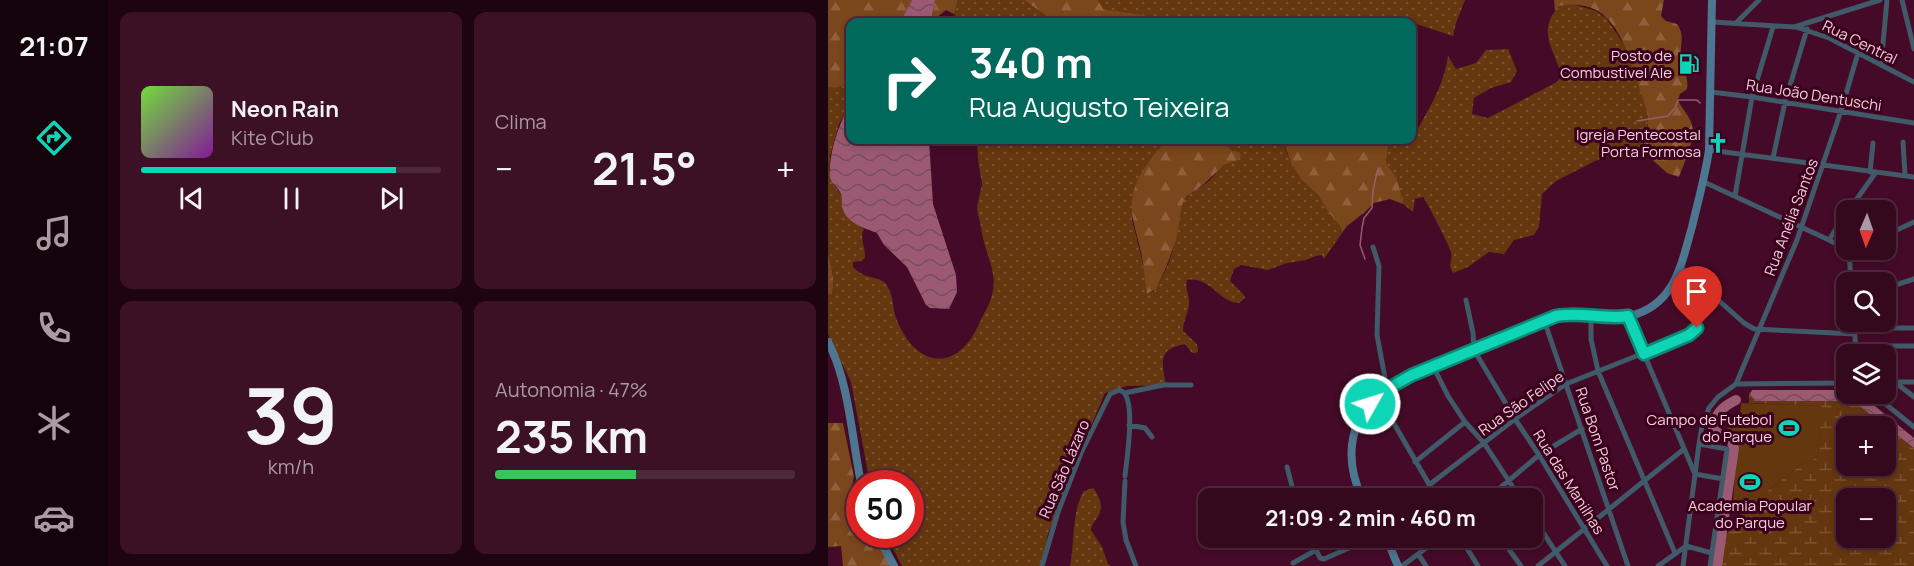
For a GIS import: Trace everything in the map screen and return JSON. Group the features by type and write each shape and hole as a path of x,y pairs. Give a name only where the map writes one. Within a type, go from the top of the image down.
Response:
{"main road":[{"path":"1358,488 1352,468 1354,430 1362,414 1387,389 1433,366 1544,320 1566,314 1606,318 1628,316 1659,302 1670,290 1681,267 1704,182 1709,150 1712,0"},
{"path":"828,342 842,380 859,470"},
{"path":"885,548 894,566"},
{"path":"1391,548 1400,566"}],"street":[{"path":"1736,23 1759,0"},
{"path":"1713,22 1794,27 1880,0"},
{"path":"1881,65 1887,0"},
{"path":"1902,0 1914,49"},
{"path":"1735,196 1752,97 1773,27"},
{"name":"Rua Central","path":"1794,27 1807,29 1829,38 1914,82"},
{"path":"1773,158 1785,102 1807,29"},
{"name":"Rua Anélia Santos","path":"1736,384 1802,228 1858,53"},
{"name":"Rua João Dentuschi","path":"1711,92 1914,123"},
{"path":"1903,142 1905,175"},
{"path":"1856,200 1873,172 1873,143"},
{"path":"1709,150 1914,177"},
{"path":"1704,182 1836,243"},
{"path":"1896,230 1914,222"},
{"path":"1829,240 1836,230"},
{"path":"1373,247 1379,266 1377,335 1387,389"},
{"path":"1681,267 1744,323 1758,330 1855,333 1856,344"},
{"path":"1896,285 1914,279"},
{"name":"Rua São Felipe","path":"1429,484 1566,384 1644,354 1695,331 1708,290"},
{"path":"1466,300 1474,350"},
{"path":"1591,315 1591,339 1598,371 1675,553"},
{"path":"1628,316 1695,474"},
{"name":"Rua Bom Pastor","path":"1544,320 1628,566"},
{"path":"1896,328 1914,328"},
{"path":"1896,346 1914,346"},
{"name":"Rua das Manilhas","path":"1474,350 1607,566"},
{"path":"1433,366 1448,396 1465,422 1484,443 1514,488"},
{"path":"1896,382 1914,382"},
{"path":"1683,566 1697,455 1702,426 1709,408 1736,384 1836,383"},
{"path":"1896,383 1914,397"},
{"path":"1136,566 1124,528 1123,511 1130,425 1129,408 1122,391 1163,385 1191,385"},
{"name":"Rua São Lázaro","path":"1042,566 1058,512 1081,453 1110,393 1122,391"},
{"path":"1378,396 1431,488"},
{"path":"1885,404 1914,428"},
{"path":"1415,462 1465,422"},
{"path":"1130,425 1145,428 1152,437"},
{"path":"1500,488 1539,455 1582,429"},
{"path":"1699,444 1724,447 1727,450 1710,566"},
{"path":"1685,450 1690,455 1697,455"},
{"path":"1538,566 1609,507 1685,450"},
{"path":"1287,467 1292,488"},
{"path":"1695,474 1723,479"},
{"path":"1543,532 1565,566"},
{"path":"1658,566 1686,546 1712,553"},
{"path":"1293,562 1316,550 1320,558 1326,559 1350,548"},
{"path":"1400,566 1427,548"},
{"path":"1467,548 1478,566"},
{"path":"1508,548 1521,566"},
{"path":"1418,555 1426,566"}],"green space":[{"path":"828,0 912,0 902,18 846,18 846,85 828,87"},
{"path":"935,0 958,0 954,14 946,10 936,18 932,18"},
{"path":"958,0 1024,0 1045,15 1044,18 956,18 954,14"},
{"path":"1024,0 1098,0 1103,9 1159,18 1044,18 1045,15"},
{"path":"1098,0 1465,0 1453,36 1416,24 1416,18 1159,18 1102,9"},
{"path":"1554,0 1664,0 1661,16 1666,21 1677,24 1682,37 1681,59 1687,77 1687,89 1680,94 1678,100 1689,118 1693,131 1689,151 1679,177 1667,173 1645,153 1648,121 1646,109 1629,57 1612,24 1605,16 1587,7 1559,6 1555,11"},
{"path":"1573,4 1596,11 1607,19 1624,45 1636,72 1646,107 1648,120 1645,153 1621,151 1595,161 1556,181 1542,194 1539,227 1534,235 1514,240 1504,254 1489,252 1468,267 1453,273 1450,266 1450,248 1423,197 1415,199 1413,212 1403,204 1404,198 1397,178 1386,163 1388,144 1416,144 1416,132 1440,87 1448,56 1456,69 1476,63 1486,50 1508,49 1517,71 1511,82 1491,88 1474,98 1472,114 1488,118 1557,82 1561,77 1549,41 1548,25 1559,6"},
{"path":"846,85 846,113 839,124 830,156 829,170 842,196 842,205 851,221 864,229 862,236 865,258 853,262 853,267 864,275 885,283 890,291 895,314 905,337 919,352 937,359 947,358 957,353 970,340 993,291 993,274 977,207 982,184 977,144 1166,144 1132,219 1143,264 1147,294 1154,291 1169,262 1183,203 1189,195 1209,181 1221,167 1229,163 1233,151 1224,144 1284,144 1291,163 1341,225 1342,233 1324,259 1322,255 1316,256 1268,270 1241,265 1234,269 1230,281 1245,298 1239,303 1226,299 1202,282 1187,280 1189,304 1183,331 1197,344 1198,351 1192,353 1185,344 1176,346 1166,353 1163,370 1166,385 1127,386 1105,393 1048,534 1041,566 902,566 892,548 924,548 924,470 868,470 851,382 828,334 828,294 832,294 833,284 828,254 828,87"},
{"path":"1224,144 1233,151 1239,152 1241,156 1238,160 1224,165 1186,197 1182,205 1176,241 1165,270 1156,289 1147,294 1133,217 1132,197 1140,176 1163,145"},
{"path":"1284,144 1388,144 1386,163 1397,178 1404,198 1403,204 1390,199 1374,203 1342,233 1340,225 1317,194 1302,180 1291,163"},
{"path":"828,254 833,274 832,294 828,294"},
{"path":"1751,392 1750,395 1758,401 1836,401 1836,404 1857,404 1872,416 1836,416 1836,476 1896,476 1896,434 1914,448 1914,566 1714,566 1718,546 1745,508 1802,464 1818,457 1821,406 1749,403 1749,393"},
{"path":"1741,403 1822,406 1818,457 1802,464 1753,502 1733,501 1738,434 1727,433 1729,415 1740,416"},
{"path":"828,423 843,423 853,470 846,470 846,548 882,548 891,566 843,566 841,546 828,547"},
{"path":"1093,488 1097,493 1101,509 1091,530 1111,566 1070,566 1077,509 1084,491"}],"water":[{"path":"912,0 935,0 932,18 902,18"},
{"path":"846,114 846,144 929,144 933,204 956,275 957,292 949,309 930,308 926,305 907,267 884,245 877,233 851,221 844,212 842,197 831,179 830,169 835,140"},
{"path":"1752,390 1836,390 1836,401 1755,401 1750,395"},
{"path":"1857,404 1872,404 1887,416 1872,416"},
{"path":"1896,423 1914,438 1914,448 1896,434"}],"waterway":[{"path":"1637,121 1668,116 1678,100 1697,100 1700,103"},
{"path":"1365,259 1360,245 1362,228 1364,218 1372,208 1378,168"},
{"path":"1717,566 1734,448 1730,438 1719,434 1713,428 1720,411 1736,400"}],"place":[{"name":"Posto de Combustivel Ale","path":"1689,64"},
{"name":"Igreja Pentecostal Porta Formosa","path":"1718,143"},
{"name":"Campo de Futebol do Parque","path":"1789,428"},
{"name":"Academia Popular do Parque","path":"1750,482"}],"route":[{"path":"1370,404 1387,389 1412,375 1556,316 1566,314 1606,318 1628,316 1644,354 1689,335 1697,328"}]}
